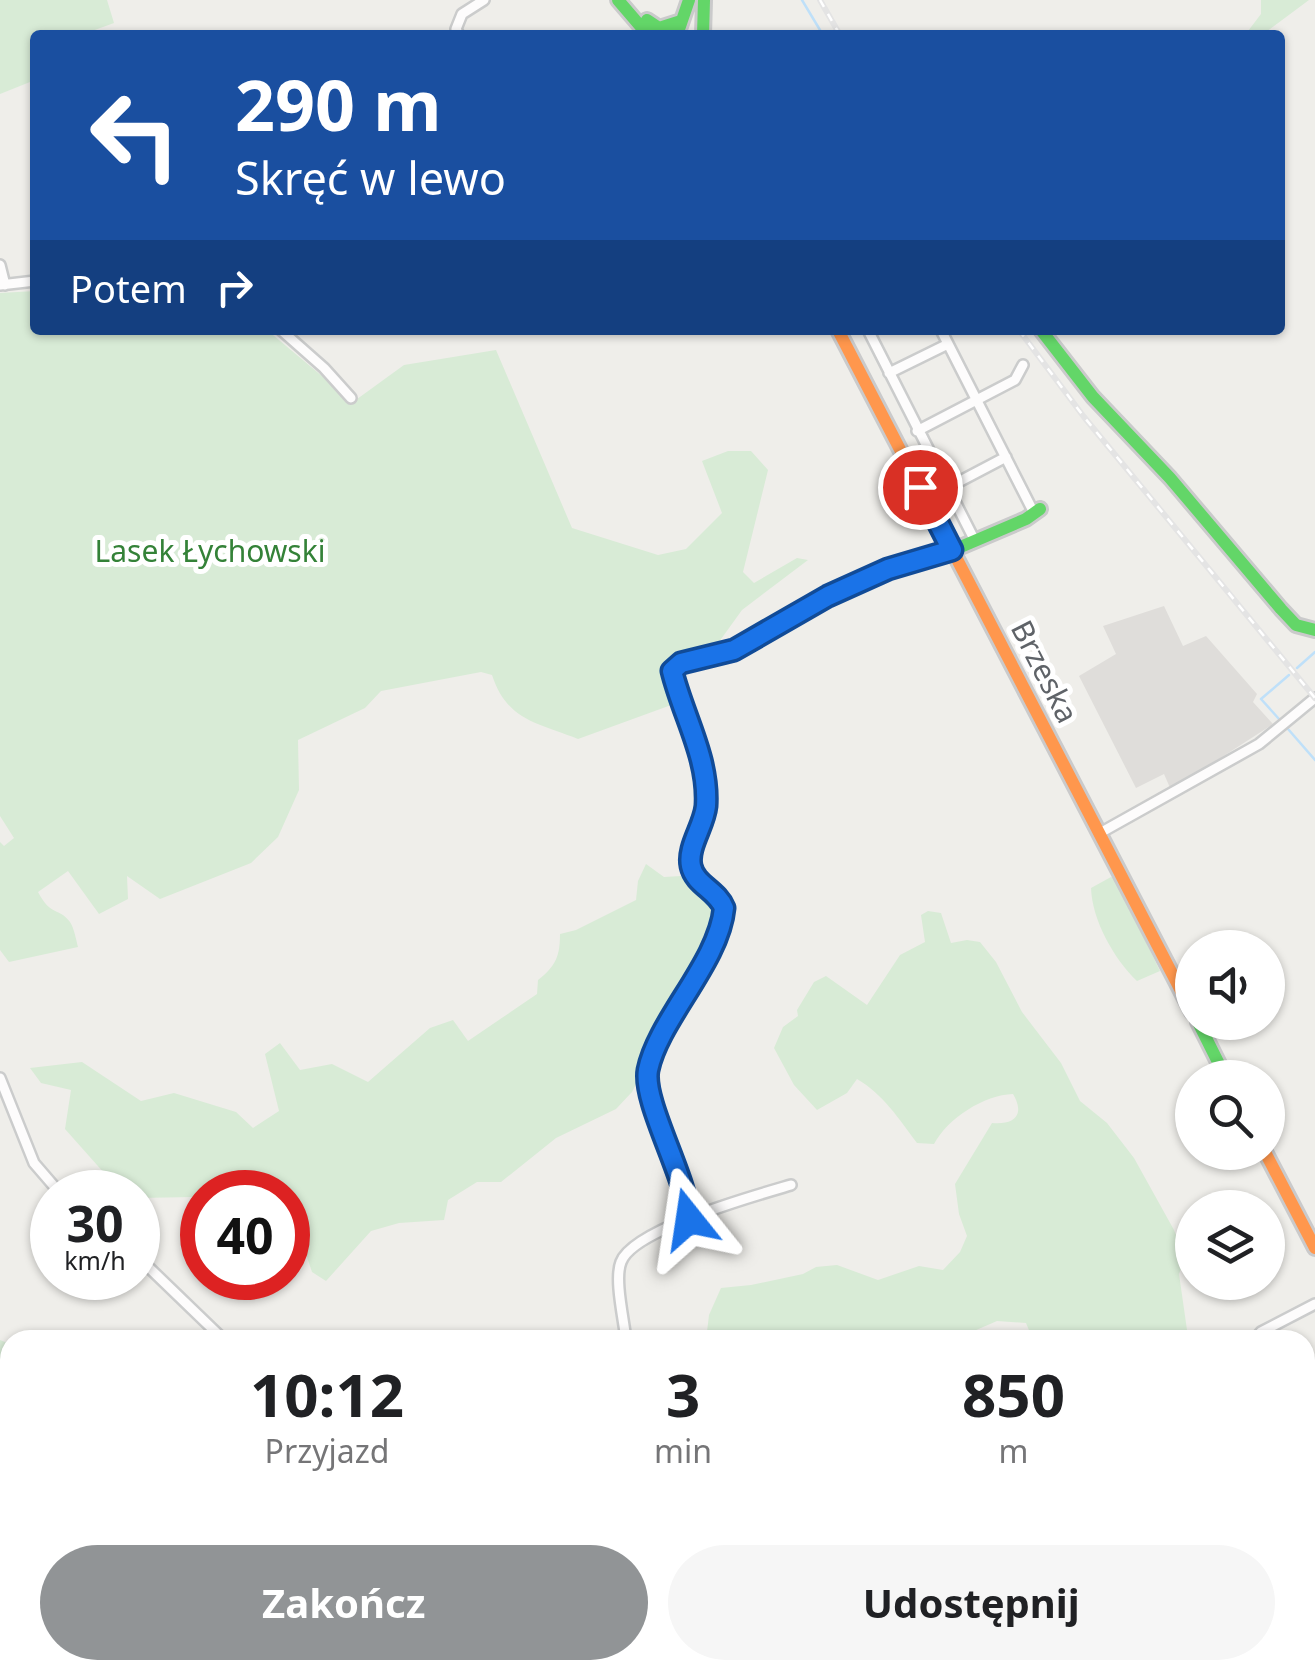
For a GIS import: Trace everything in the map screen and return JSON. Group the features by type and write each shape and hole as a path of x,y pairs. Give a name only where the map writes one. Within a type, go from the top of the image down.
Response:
{"street":[{"path":"456,30 462,14 484,0"},
{"path":"618,0 644,30"},
{"path":"630,0 656,30"},
{"path":"647,20 659,28 679,28 689,0"},
{"path":"703,30 704,0"},
{"path":"0,265 2,285 30,282"},
{"path":"287,335 350,398"},
{"name":"Brzeska","path":"841,335 1175,979"},
{"path":"870,335 975,541"},
{"path":"689,1219 647,1074 662,1038 698,975 724,908 718,896 691,869 690,858 706,805 704,784 697,740 672,671 681,663 734,650 828,596 888,569 952,550 1037,511 943,335"},
{"path":"1044,335 1281,609 1296,625 1315,630"},
{"path":"889,374 948,344"},
{"path":"917,431 1014,380 1023,365"},
{"path":"947,488 1006,457"},
{"path":"1100,833 1259,744 1315,698"},
{"path":"0,1078 40,1170"},
{"path":"1274,1170 1315,1248"},
{"path":"625,1330 619,1271 621,1261 631,1249 727,1203 791,1185"},
{"path":"160,1278 214,1330"},
{"path":"1265,1330 1315,1304"}],"shaded area":[{"path":"1164,606 1183,646 1206,636 1257,694 1253,702 1273,724 1171,790 1164,774 1136,788 1079,676 1116,654 1103,626"}],"green space":[{"path":"0,0 107,0 114,23 95,30 30,30 30,82 0,94"},
{"path":"1261,0 1309,0 1269,30 1249,30 1261,14"},
{"name":"Lasek Łychowski","path":"30,291 30,335 273,335 353,402 404,365 496,350 572,528 658,555 686,549 722,513 702,461 728,451 751,451 768,470 743,572 754,583 797,558 808,560 742,610 711,653 679,650 664,666 674,704 578,739 515,711 498,690 492,675 481,672 381,691 365,708 298,740 299,790 278,837 251,863 160,899 127,876 128,899 99,914 68,871 38,892 51,909 70,922 78,947 9,962 0,950 0,842 4,846 14,838 0,816 0,293"},
{"path":"646,864 664,877 681,876 696,895 734,899 632,1092 616,1109 556,1138 501,1182 477,1182 448,1200 444,1220 399,1223 371,1231 326,1281 312,1272 310,1266 310,1170 180,1170 180,1197 160,1198 160,1170 101,1170 65,1129 71,1090 41,1083 30,1068 82,1062 141,1101 174,1093 236,1112 253,1128 279,1111 265,1054 280,1043 300,1070 332,1064 368,1082 430,1028 453,1020 468,1041 537,994 538,980 556,960 560,934 636,900 638,881"},
{"path":"1115,878 1160,971 1137,981 1120,962 1095,913 1091,888"},
{"path":"928,911 941,913 951,943 980,942 996,962 1022,1012 1061,1063 1080,1101 1107,1123 1134,1158 1175,1233 1175,1300 1183,1300 1187,1330 1029,1330 1026,1323 997,1321 976,1330 707,1330 721,1288 837,1265 878,1280 919,1266 943,1270 960,1252 967,1236 955,1184 992,1123 1011,1121 1018,1113 1013,1094 968,1110 948,1125 934,1144 917,1143 883,1100 857,1079 847,1093 817,1110 794,1085 774,1048 783,1027 798,1016 797,1010 814,982 826,976 867,1005 900,955 925,942 921,915"}],"waterway":[{"path":"802,0 820,30"},
{"path":"1297,668 1315,652"},
{"path":"1279,719 1261,699 1289,675"},
{"path":"1288,729 1315,760"}],"railway":[{"path":"820,0 837,30"},
{"path":"1023,335 1084,417 1315,698"}],"traffic: fast":[{"path":"618,0 644,30"},
{"path":"679,30 689,0"},
{"path":"703,30 704,0"},
{"path":"647,20 659,28 681,21"},
{"path":"1045,335 1093,397 1170,478 1281,609 1296,625 1315,630"},
{"path":"675,687 674,666 734,650 829,596 887,569 944,554 1026,519 1040,509"},
{"path":"1207,1040 1217,1060"}],"traffic: slow":[{"path":"841,335 1175,979"},
{"path":"675,687 702,760 707,790 705,813 691,851 691,866 696,878 724,908 698,975 662,1038 647,1074 689,1219"},
{"path":"1274,1170 1315,1248"}],"route":[{"path":"689,1219 647,1074 662,1038 698,975 724,908 718,896 691,869 690,858 706,805 704,784 697,740 672,671 681,663 734,650 828,596 888,569 952,550 920,487"}]}
